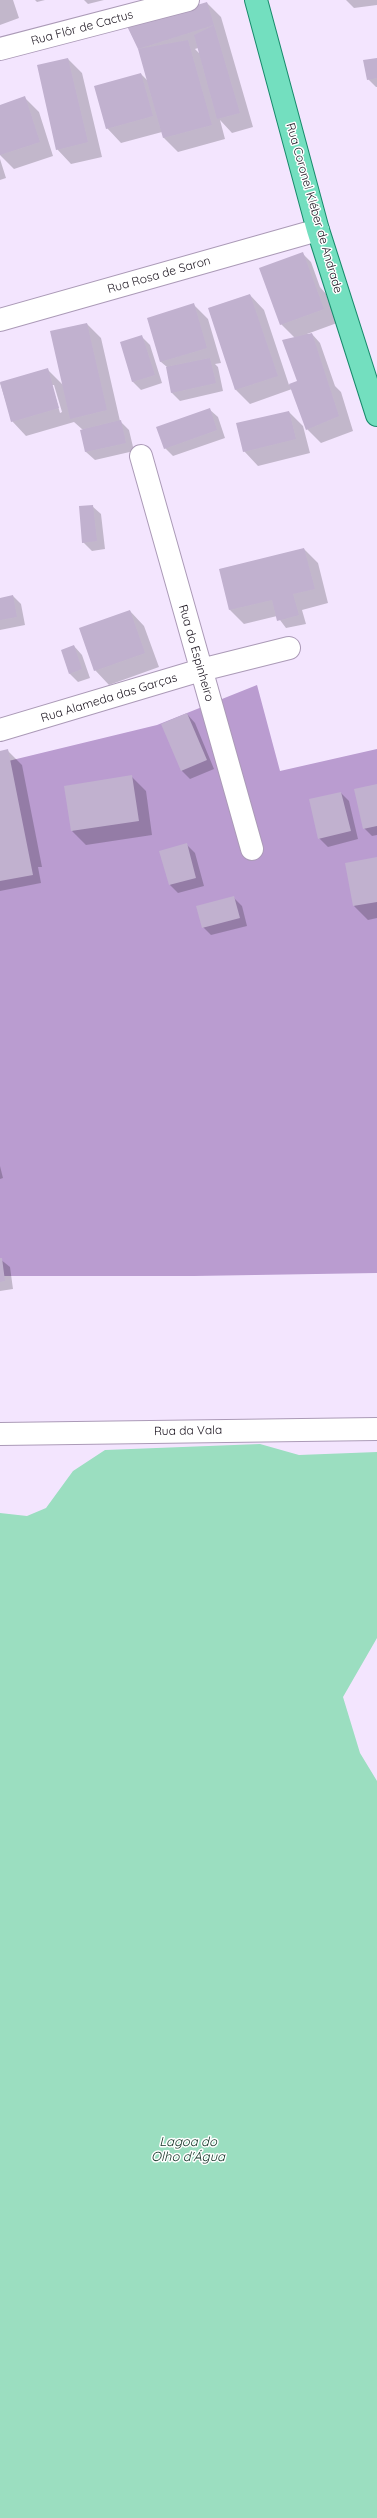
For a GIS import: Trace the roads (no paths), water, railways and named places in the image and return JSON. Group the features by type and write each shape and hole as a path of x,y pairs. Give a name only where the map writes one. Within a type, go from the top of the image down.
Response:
{"main road":[{"name":"Rua Coronel Kléber de Andrade","path":"256,0 318,230 377,414"}],"street":[{"name":"Rua Flôr de Cactus","path":"0,49 188,0"},
{"name":"Rua Rosa de Saron","path":"0,320 318,230"},
{"name":"Rua do Espinheiro","path":"141,456 252,849"},
{"name":"Rua Alameda das Garças","path":"0,730 201,670 289,648"},
{"name":"Rua da Vala","path":"0,1434 377,1429"}],"water":[{"name":"Lagoa do Olho d'Água","path":"260,1444 299,1455 377,1452 377,1638 343,1697 360,1753 377,1781 377,2518 0,2518 0,1513 27,1516 46,1508 73,1471 105,1450"}]}
